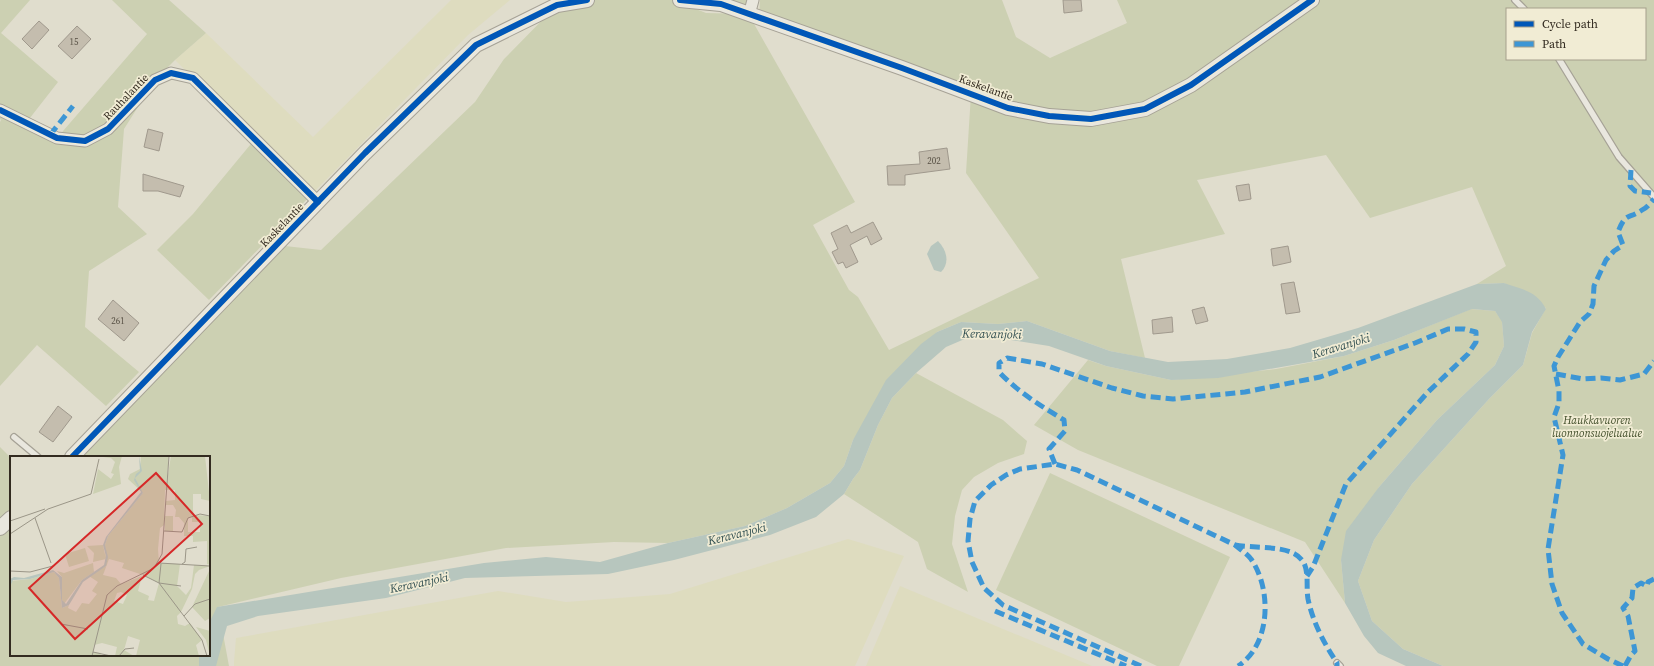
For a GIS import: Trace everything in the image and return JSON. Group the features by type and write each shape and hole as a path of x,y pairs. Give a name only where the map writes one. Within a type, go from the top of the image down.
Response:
{"street":[{"name":"Kaskelantie","path":"73,456 365,153 476,45 556,2 587,0"},
{"name":"Kaskelantie","path":"680,0 721,4 896,66 1008,108 1049,116 1091,119 1144,108 1191,85 1312,0"},
{"path":"749,14 752,0"},
{"name":"Rauhalantie","path":"0,110 57,138 85,141 108,129 155,80 171,73 194,78 318,202"},
{"path":"0,528 10,519"}],"lane":[{"path":"1515,0 1523,8"},
{"path":"1560,60 1620,157 1654,197"},
{"path":"14,437 37,456"}],"shaded area":[{"path":"451,0 510,0 468,35 311,195 175,60 206,33 313,137"},
{"path":"848,539 904,556 855,666 234,666 236,638 498,591 566,602 670,594"},
{"path":"900,586 1092,666 866,666"}],"green space":[{"path":"0,0 30,0 1,33 58,82 26,123 57,138 147,34 112,0 169,0 206,33 155,80 124,129 118,207 147,234 89,271 85,327 139,372 106,406 37,345 0,386"},
{"name":"Haukkavuoren luonnonsuojelualue","path":"587,0 673,0 706,13 747,14 680,0 753,0 749,15 855,202 813,225 849,290 858,297 889,350 1039,278 966,173 971,94 759,18 760,0 1002,0 1016,37 1050,58 1127,23 1117,0 1654,0 1654,666 1443,666 1403,649 1372,621 1358,581 1374,540 1412,484 1489,399 1523,365 1532,333 1546,308 1504,283 1477,284 1506,266 1472,187 1370,218 1326,155 1197,180 1225,234 1121,259 1145,358 1110,351 1027,321 998,324 961,322 937,332 853,440 844,466 830,483 787,508 745,526 668,543 614,542 506,548 341,578 218,607 229,666 0,666 0,530 10,520 10,656 210,656 210,456 73,456 276,245 321,250 475,102 504,59 557,5"},
{"path":"255,139 311,195 209,300 157,250 193,214"},
{"path":"1471,309 1495,311 1502,321 1504,346 1495,365 1437,420 1379,487 1341,560 1345,603 1305,542 1078,450 1034,425 1088,360 1106,366 1171,380 1276,369 1344,356 1394,340"},
{"path":"916,373 1003,420 1027,441 1024,454 998,463 974,477 962,490 955,516 952,544 968,592 927,569 918,542 844,494 860,470 878,425 892,398"},
{"path":"0,447 10,457 10,512 0,521"},
{"path":"1050,473 1230,557 1179,666 1157,666 996,590"}],"water":[{"path":"938,241 944,248 946,256 946,265 941,272 934,270 927,254 931,246"},
{"name":"Keravanjoki","path":"1504,283 1522,289 1538,298 1546,309 1532,332 1523,365 1489,399 1412,484 1374,540 1358,581 1372,621 1403,649 1443,666 1406,666 1378,653 1364,636 1345,603 1341,560 1346,531 1379,487 1437,420 1495,365 1504,346 1502,322 1495,311 1472,309 1394,340 1344,356 1218,378 1171,380 1106,366 1049,346 1011,340 967,338 946,347 916,373 892,398 878,425 860,470 844,494 816,517 770,535 674,560 608,574 465,578 386,598 258,616 227,626 216,666 199,666 199,656 210,656 210,621 217,607 484,563 546,557 600,562 668,543 745,526 787,508 830,483 844,466 853,440 886,380 921,344 937,332 961,322 998,324 1027,321 1110,351 1168,362 1227,359 1290,348 1358,328 1477,284"}],"building":[{"path":"1063,0 1081,0 1082,11 1064,13"},
{"path":"39,21 49,30 32,49 22,39"},
{"path":"77,26 91,39 72,59 58,46"},
{"path":"148,129 163,133 159,151 144,147"},
{"path":"947,148 950,169 905,175 905,185 888,185 887,166 920,164 919,152"},
{"path":"143,174 184,186 180,197 158,191 143,191"},
{"path":"1249,184 1251,199 1239,201 1236,186"},
{"path":"873,222 882,239 871,245 867,236 850,245 858,262 846,268 843,262 838,264 832,252 838,249 831,233 847,225 851,233"},
{"path":"1288,246 1291,262 1273,266 1271,249"},
{"path":"1294,282 1300,312 1286,314 1281,284"},
{"path":"113,300 139,323 124,341 98,319"},
{"path":"1204,307 1208,321 1196,324 1192,310"},
{"path":"1172,317 1173,332 1153,334 1152,320"},
{"path":"58,406 72,417 53,442 39,432"}],"marked path":[{"path":"50,135 73,106"},
{"path":"1631,170 1630,186 1635,191 1651,193"},
{"path":"1623,666 1583,644 1562,613 1552,584 1548,549 1563,455 1554,417 1559,403 1559,391 1554,366 1580,322 1589,314 1593,304 1594,286 1606,260 1614,251 1623,245 1618,232 1623,222 1627,217 1645,208 1654,199"},
{"path":"1055,464 1049,449 1065,431 1064,420 1038,404 999,372 999,363 1007,358 1042,364 1112,388 1143,396 1173,399 1245,392 1320,377 1415,343 1448,329 1464,329 1476,332 1476,342 1468,354 1428,392 1346,484 1313,567 1307,576"},
{"path":"1556,374 1583,379 1601,378 1620,380 1644,374 1654,361"},
{"path":"1141,666 1003,605 984,588 972,562 968,541 970,519 975,501 991,485 1006,475 1020,469 1055,464 1077,470 1235,545 1251,559 1258,571 1265,601 1265,616 1257,645 1249,657 1238,666"},
{"path":"1235,545 1280,549 1294,554 1302,560 1306,567 1308,599 1313,616 1323,640 1337,663 1337,666"},
{"path":"1625,666 1635,651 1628,616 1623,608 1632,598 1633,588 1641,583 1647,586 1648,582 1654,579"},
{"path":"995,611 1126,666"}],"cycle path":[{"path":"73,456 365,153 476,45 557,5 587,0"},
{"path":"680,0 721,4 902,68 1008,108 1049,116 1091,119 1145,109 1191,85 1312,0"},
{"path":"0,110 57,138 85,141 108,129 155,80 171,73 193,78 318,202"}]}
